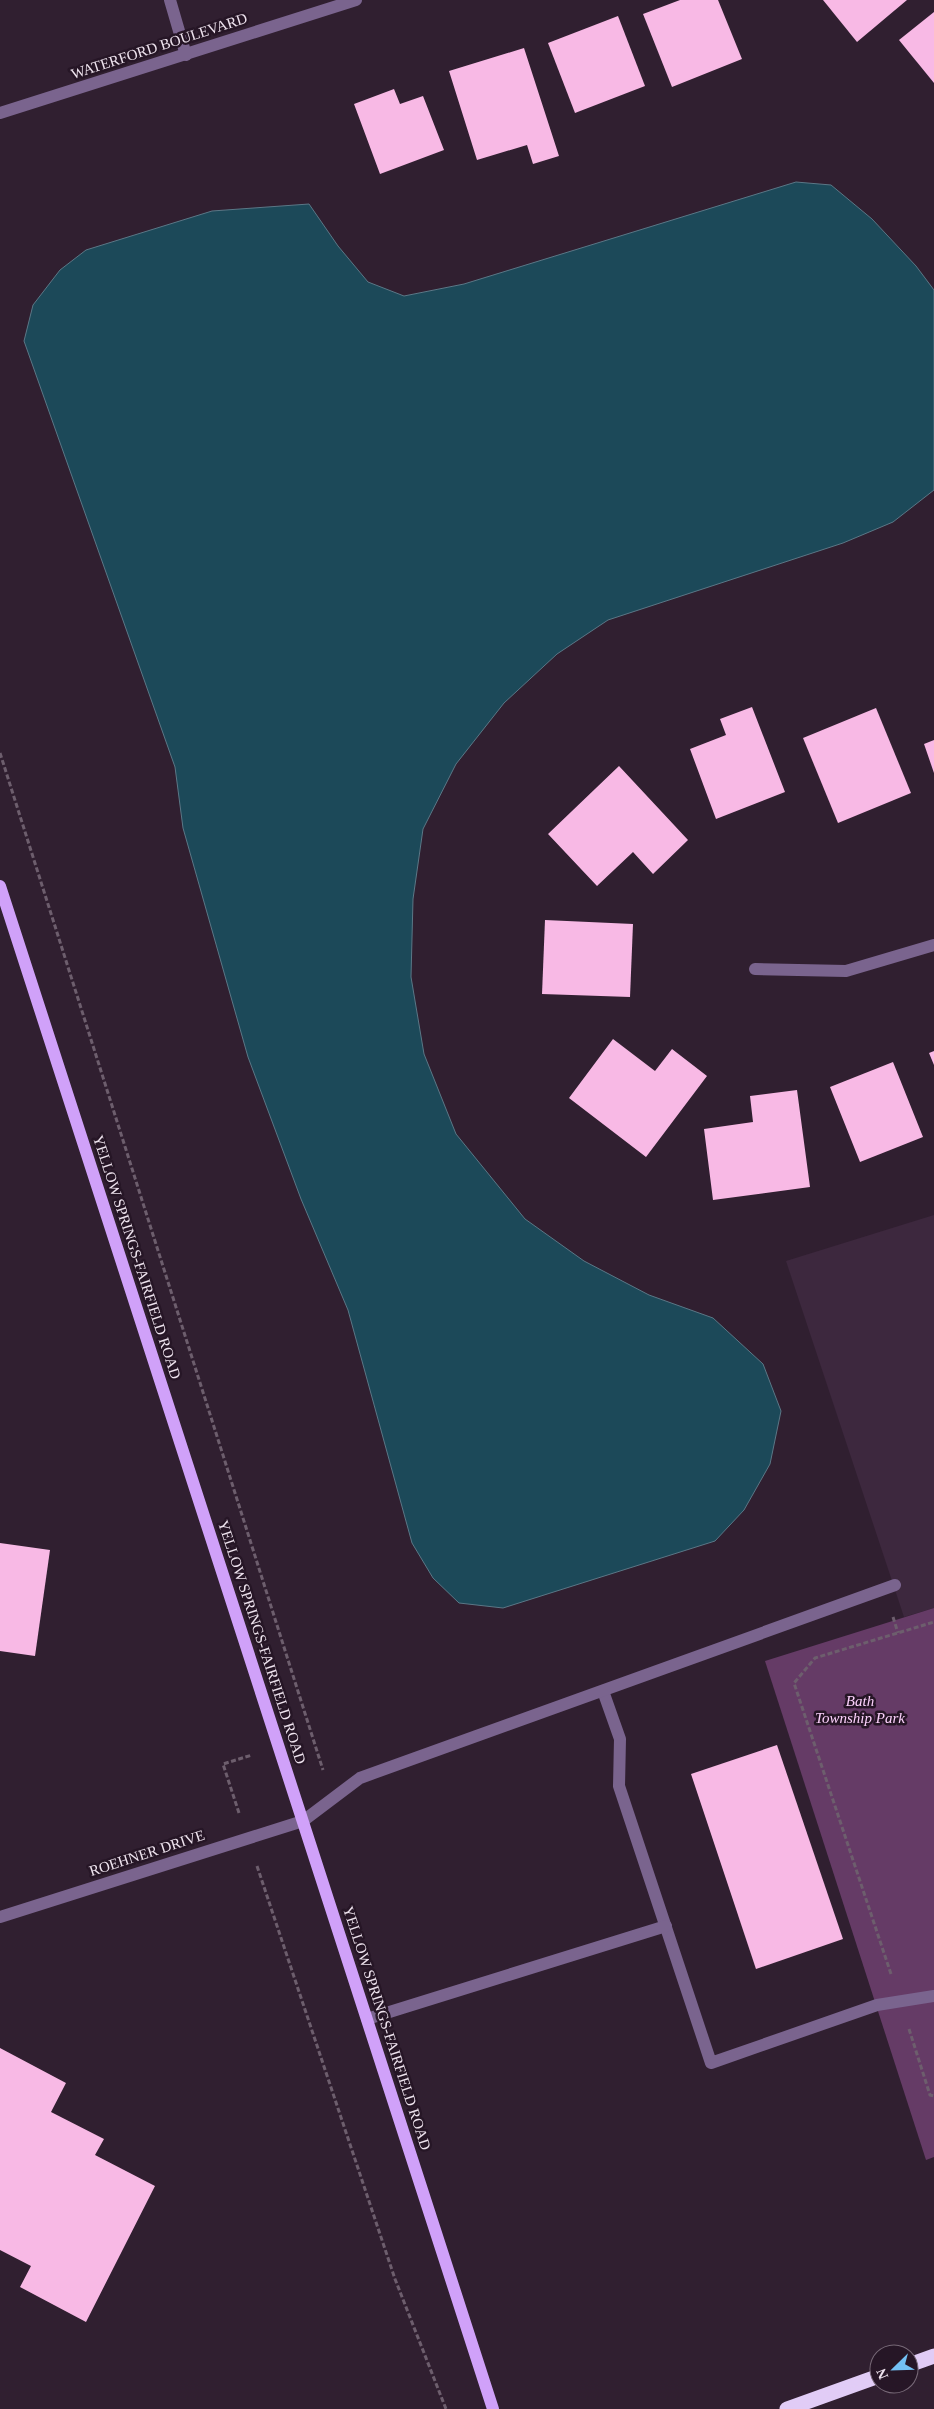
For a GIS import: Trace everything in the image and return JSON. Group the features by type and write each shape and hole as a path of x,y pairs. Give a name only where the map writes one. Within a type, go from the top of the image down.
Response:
{"highway":[{"path":"919,2361 934,2356"},
{"path":"788,2409 869,2380"}],"main road":[{"name":"YELLOW SPRINGS-FAIRFIELD ROAD","path":"0,886 493,2409"}],"street":[{"path":"170,0 186,55"},
{"name":"WATERFORD BOULEVARD","path":"0,114 356,0"},
{"path":"755,969 846,971 934,945"},
{"name":"ROEHNER DRIVE","path":"0,1917 303,1821 360,1778 895,1585"},
{"path":"602,1691 620,1739 619,1786 712,2063 877,2005 934,1996"},
{"path":"367,2019 666,1926"}],"path":[{"path":"0,753 312,1737"},
{"path":"893,1980 794,1682 815,1658 934,1622"},
{"path":"235,1801 223,1764 243,1758"},
{"path":"264,1887 396,2279 446,2409"},
{"path":"908,2026 930,2095 934,2096"}],"shaded area":[{"path":"934,1215 934,1608 904,1617 786,1261"}],"green space":[{"name":"Bath Township Park","path":"934,1608 934,2157 926,2160 765,1661"}],"water":[{"path":"796,182 831,185 872,219 916,266 934,290 934,490 893,522 843,543 608,620 557,654 504,703 456,764 423,829 413,899 411,977 424,1054 456,1134 525,1219 584,1261 649,1295 713,1318 763,1364 781,1411 770,1464 744,1510 715,1541 503,1608 459,1603 433,1578 412,1543 348,1310 301,1199 248,1057 183,828 175,767 24,341 33,305 60,270 86,250 212,211 309,204 338,246 368,282 404,296 464,284"}],"building":[{"path":"680,0 718,0 742,59 672,87 643,14"},
{"path":"823,0 907,0 857,42"},
{"path":"934,12 934,83 899,40"},
{"path":"618,16 645,86 575,113 548,43"},
{"path":"524,48 559,156 533,164 527,145 477,160 449,71"},
{"path":"394,89 400,104 423,96 444,150 380,174 354,104"},
{"path":"752,707 785,792 716,819 690,749 726,735 720,719"},
{"path":"876,708 911,793 838,823 803,738"},
{"path":"934,740 934,773 924,744"},
{"path":"619,766 688,840 653,874 633,852 597,886 548,834"},
{"path":"545,920 633,924 630,997 542,994"},
{"path":"613,1039 655,1071 672,1049 707,1076 646,1157 569,1098"},
{"path":"934,1051 934,1065 929,1053"},
{"path":"893,1062 923,1137 860,1162 830,1087"},
{"path":"797,1090 810,1187 713,1200 704,1129 753,1122 750,1096"},
{"path":"0,1543 50,1550 35,1656 0,1651"},
{"path":"777,1745 843,1939 756,1969 691,1774"},
{"path":"0,2048 66,2083 51,2112 104,2139 95,2155 155,2186 86,2322 20,2287 31,2266 0,2250"}]}
